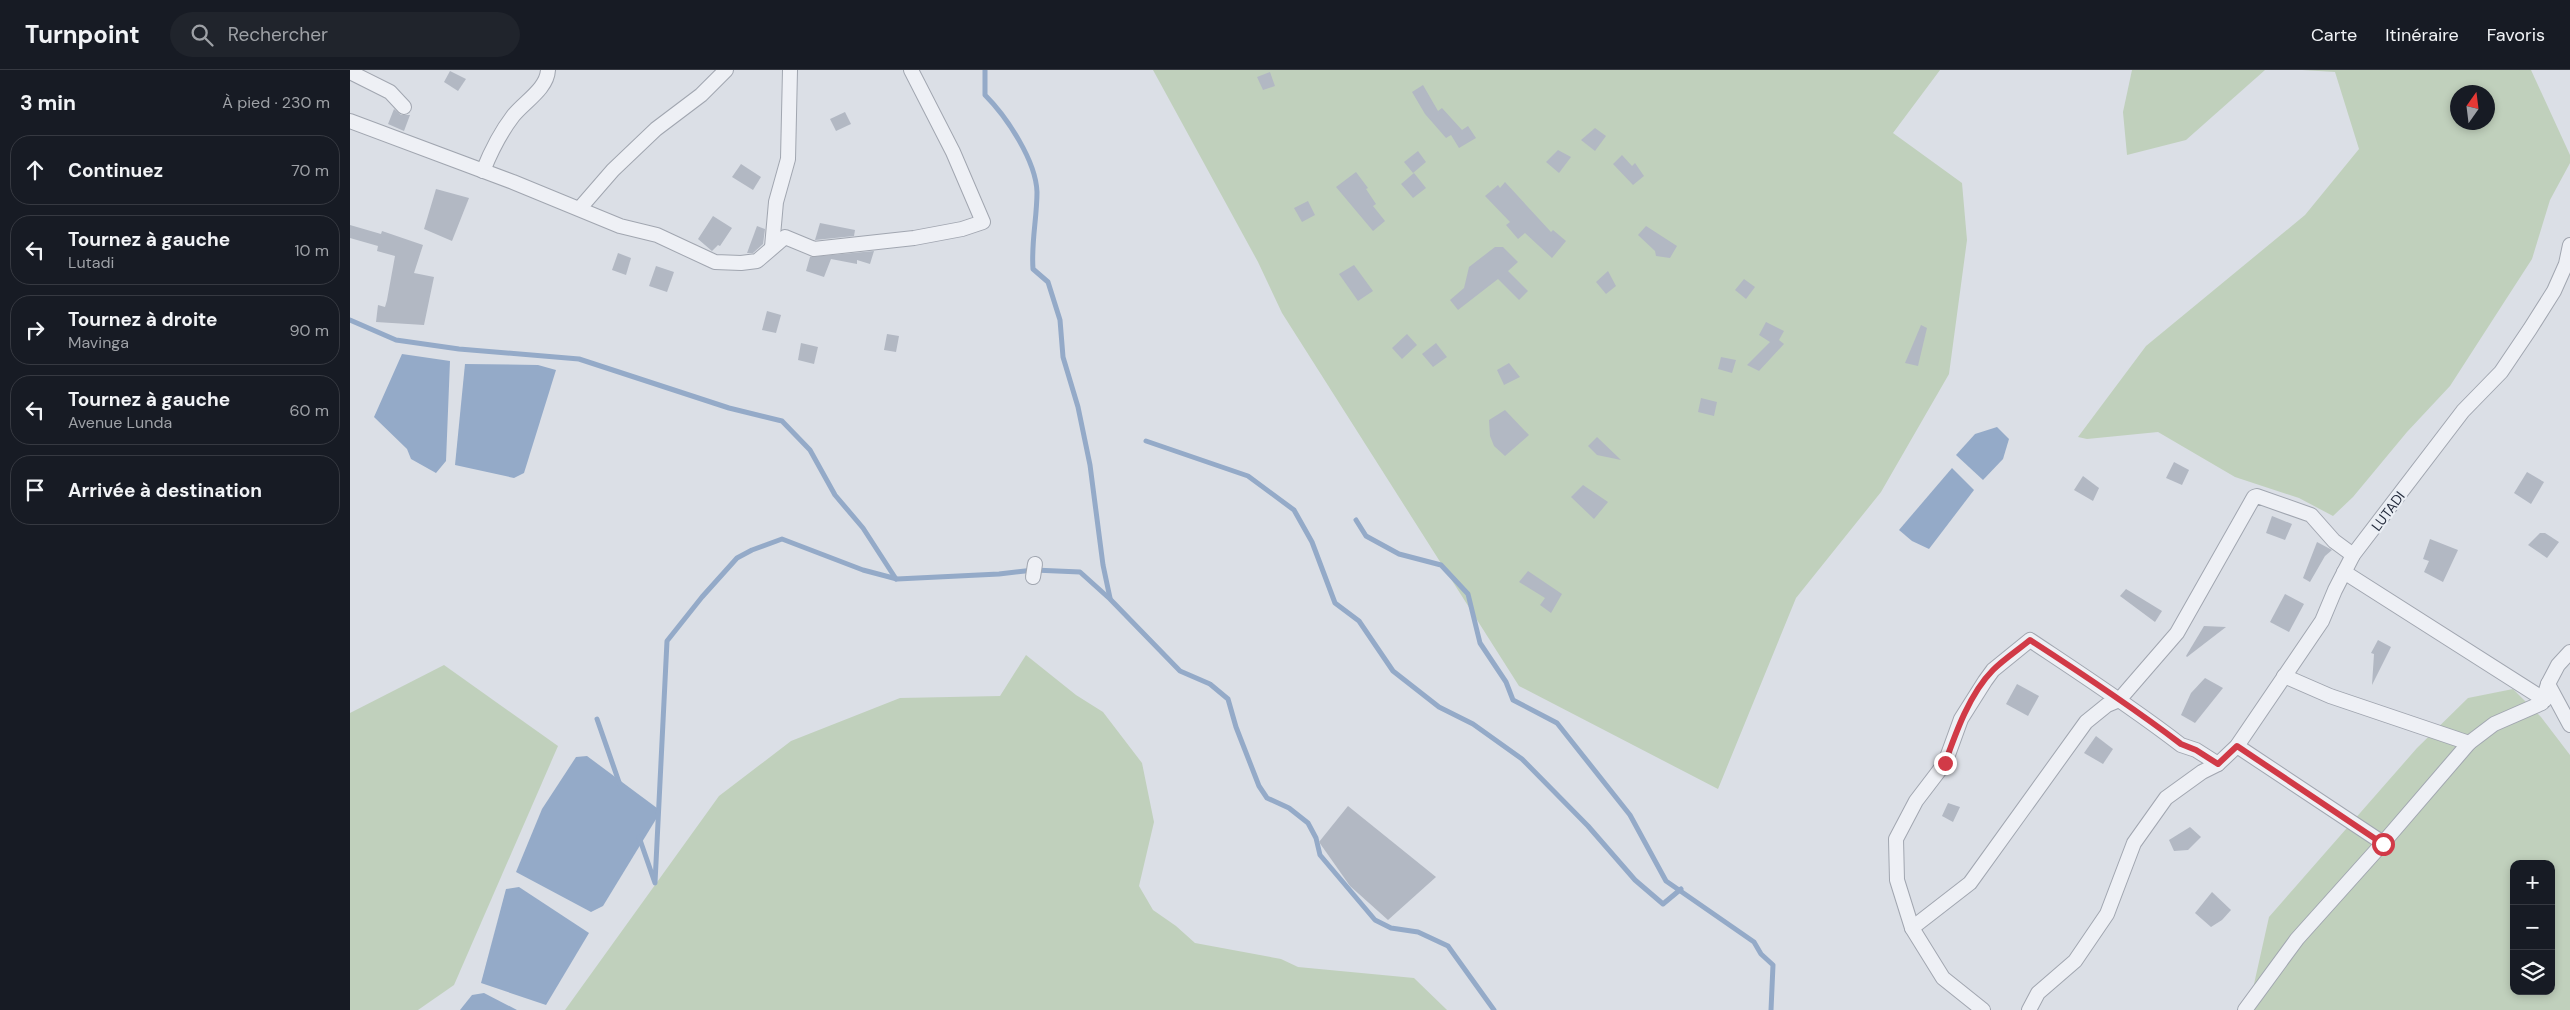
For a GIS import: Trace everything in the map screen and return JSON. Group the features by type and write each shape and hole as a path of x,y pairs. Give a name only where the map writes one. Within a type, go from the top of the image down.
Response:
{"street":[{"path":"484,171 496,141 514,115 535,94 548,76 548,70"},
{"path":"580,208 634,149 656,129 701,95 726,70"},
{"path":"772,247 776,202 788,159 790,70"},
{"path":"350,121 580,208 620,226 657,235 715,262 741,263 758,261 785,237 814,249 914,238 962,229 983,222 953,152 911,70"},
{"path":"350,72 390,92 404,107"},
{"name":"LUTADI","path":"2029,1010 2038,993 2076,961 2108,914 2134,844 2166,798 2202,772 2218,764 2237,746 2322,621 2344,572 2354,555 2463,411 2501,372 2554,291 2566,264 2570,246"},
{"path":"1912,928 1970,884 2086,722 2107,705 2119,700 2178,633 2255,496 2311,515 2334,541 2354,555"},
{"path":"2344,572 2544,700"},
{"path":"1983,1010 1943,978 1912,928 1897,880 1896,839 1916,801 1945,763 1962,719 1993,670 2030,640 2072,669 2099,684 2181,744 2196,750 2218,764"},
{"path":"2245,1010 2297,939 2383,844 2469,742 2484,730 2540,705 2544,700 2548,684 2558,665 2570,652"},
{"path":"2284,676 2330,696 2469,742"},
{"path":"2548,684 2570,725"},
{"path":"2237,746 2383,844"}],"green space":[{"path":"1153,70 1940,70 1893,133 1962,183 1967,240 1949,374 1881,492 1796,598 1718,789 1519,686 1282,313 1258,262"},
{"path":"2132,70 2265,70 2186,140 2127,155 2123,112"},
{"path":"2302,70 2531,70 2570,155 2570,163 2550,200 2532,259 2450,386 2407,432 2353,497 2333,516 2299,498 2235,477 2158,432 2087,439 2078,437 2146,346 2305,215 2359,149 2335,72"},
{"path":"1026,655 1076,695 1103,712 1142,763 1154,822 1139,886 1153,910 1176,926 1195,943 1281,959 1298,967 1414,978 1447,1010 565,1010 719,796 791,741 900,698 1000,696"},
{"path":"444,665 558,746 454,985 418,1010 350,1010 350,713"},
{"path":"2513,689 2541,717 2570,755 2570,1010 2240,1010 2250,1002 2269,917 2417,748 2468,698"}],"water":[{"path":"402,354 450,361 446,461 436,473 411,459 407,449 374,417"},
{"path":"465,364 538,365 556,370 524,473 514,478 455,465"},
{"path":"1997,427 2009,439 2003,459 1983,480 1956,455 1975,434"},
{"path":"1952,468 1974,490 1929,549 1912,541 1899,530"},
{"path":"587,756 661,811 603,906 591,912 516,872 542,809 576,757"},
{"path":"519,887 589,933 546,1005 481,983 506,889"},
{"path":"484,993 517,1010 460,1010 472,995"}],"building":[{"path":"450,71 466,79 458,91 444,82"},
{"path":"1270,72 1275,86 1263,90 1257,77"},
{"path":"1423,85 1438,111 1442,108 1462,130 1468,126 1476,138 1459,148 1451,135 1446,138 1425,114 1412,92"},
{"path":"394,109 401,115 410,115 404,131 388,124"},
{"path":"845,112 851,124 836,131 830,119"},
{"path":"1595,128 1606,136 1595,151 1581,140"},
{"path":"1558,150 1571,157 1559,173 1546,162"},
{"path":"1418,151 1426,162 1413,173 1404,162"},
{"path":"1622,155 1632,166 1635,163 1644,176 1633,185 1613,164"},
{"path":"741,164 761,177 753,190 732,177"},
{"path":"1356,172 1368,188 1366,189 1376,204 1373,206 1385,221 1373,231 1336,187"},
{"path":"1414,173 1426,188 1413,198 1401,184"},
{"path":"1505,182 1551,232 1553,230 1566,241 1552,258 1525,233 1518,239 1506,225 1510,222 1485,196 1498,185 1500,188"},
{"path":"436,189 469,198 452,241 424,229"},
{"path":"1308,201 1315,215 1302,222 1294,208"},
{"path":"713,216 732,228 720,246 718,245 712,251 698,239"},
{"path":"820,223 855,230 854,236 815,240"},
{"path":"350,225 381,234 382,231 423,245 414,273 434,277 424,325 376,322 378,305 385,307 395,256 377,251 378,246 350,238"},
{"path":"757,226 765,229 763,244 753,253 747,253"},
{"path":"1646,226 1677,246 1670,258 1656,256 1655,251 1638,235"},
{"path":"1495,247 1503,247 1518,262 1508,271 1528,291 1519,300 1498,279 1458,310 1450,300 1464,288 1469,267"},
{"path":"874,251 870,264 857,260 857,264 831,259 824,277 806,271 810,257"},
{"path":"618,253 631,258 626,275 612,270"},
{"path":"1354,265 1373,291 1358,301 1339,274"},
{"path":"656,266 674,272 667,292 649,286"},
{"path":"1608,271 1616,286 1606,294 1596,282"},
{"path":"1744,279 1755,287 1746,299 1735,290"},
{"path":"767,311 781,315 776,333 762,330"},
{"path":"1766,322 1784,331 1779,340 1784,344 1759,371 1747,365 1770,342 1759,335"},
{"path":"1921,325 1927,328 1918,366 1905,363"},
{"path":"887,334 899,336 896,352 884,350"},
{"path":"1407,334 1417,345 1402,359 1392,348"},
{"path":"801,343 818,347 814,364 798,360"},
{"path":"1436,343 1447,357 1433,367 1422,354"},
{"path":"1721,357 1736,360 1732,373 1718,369"},
{"path":"1509,363 1520,377 1504,385 1497,370"},
{"path":"1701,398 1717,402 1714,416 1698,412"},
{"path":"1505,410 1529,435 1505,456 1494,446 1490,436 1489,420"},
{"path":"1597,437 1621,460 1597,455 1588,446"},
{"path":"2174,462 2189,470 2182,485 2166,478"},
{"path":"2527,472 2544,482 2531,504 2514,493"},
{"path":"2083,476 2099,488 2093,501 2074,490"},
{"path":"1583,485 1608,502 1594,519 1571,497"},
{"path":"2272,516 2292,524 2285,540 2266,533"},
{"path":"2540,533 2545,533 2559,542 2547,558 2528,545"},
{"path":"2430,539 2458,550 2443,582 2424,572 2429,561 2423,559"},
{"path":"2317,542 2332,550 2325,556 2310,582 2303,578"},
{"path":"1528,571 1562,594 1551,613 1540,605 1545,598 1519,582"},
{"path":"2126,589 2162,611 2155,622 2120,596"},
{"path":"2285,594 2304,604 2289,632 2270,622"},
{"path":"2204,626 2226,627 2187,657 2186,656"},
{"path":"2378,640 2391,647 2372,685 2374,654 2371,653"},
{"path":"2205,678 2223,688 2195,723 2181,715 2191,693"},
{"path":"2017,684 2039,696 2028,716 2006,704"},
{"path":"2096,736 2113,749 2103,764 2084,753"},
{"path":"1948,803 1960,807 1953,822 1942,816"},
{"path":"1348,806 1436,877 1388,920 1350,886 1319,842"},
{"path":"2190,827 2201,837 2188,850 2174,851 2169,840"},
{"path":"2212,892 2231,910 2222,920 2211,927 2195,913"}],"waterway":[{"path":"985,70 985,95 1011,127 1032,167 1037,192 1033,269 1048,282 1060,320 1063,357 1078,407 1090,465 1103,565 1110,598"},
{"path":"350,320 396,340 459,349 579,359 729,408 782,421 810,450 835,495 863,528 896,579"},
{"path":"1146,441 1248,476 1294,510 1312,542 1335,603 1359,621 1393,671 1439,707 1473,724 1522,759 1588,826 1635,880 1663,904 1681,889"},
{"path":"1356,520 1366,536 1399,554 1441,565 1468,594 1480,643 1506,682 1513,700 1557,723 1630,815 1666,881 1754,942 1761,954 1773,965 1771,1010"},
{"path":"639,837 655,883 667,641 702,597 737,558 752,550 782,539 863,570 897,579 999,574 1034,570 1080,572 1110,599 1180,671 1210,684 1228,699 1236,727 1259,786 1267,798 1289,808 1308,823 1316,838 1320,855 1375,920 1391,928 1418,932 1448,946 1494,1010"},
{"path":"597,719 620,785"}],"route":[{"path":"1945,763 1962,719 1985,681 1993,670 2030,640 2057,660 2099,684 2181,744 2196,750 2218,764 2237,746 2383,844"}]}
